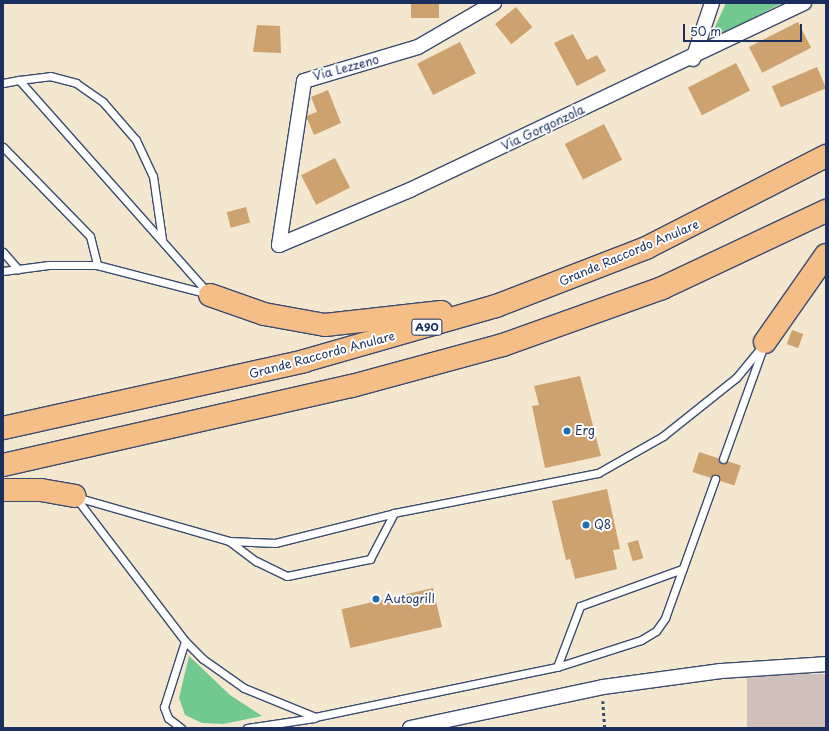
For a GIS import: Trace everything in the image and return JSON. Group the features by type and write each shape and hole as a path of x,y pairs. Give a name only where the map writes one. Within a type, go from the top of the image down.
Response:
{"highway":[{"name":"Grande Raccordo Anulare","path":"3,428 304,361 496,306 646,248 826,156"},
{"path":"3,465 352,386 503,345 662,288 826,211"},
{"path":"765,342 826,255"},
{"path":"210,295 264,314 325,326 496,306"},
{"path":"3,490 41,490 74,496"}],"street":[{"name":"Via Lezzeno","path":"279,245 304,80 418,47 494,3"},
{"path":"693,59 712,3"},
{"name":"Via Gorgonzola","path":"279,245 412,189 693,59 804,3"},
{"path":"410,728 602,687 721,671 826,664"}],"lane":[{"path":"3,83 19,80 56,78 76,83 103,102 136,140 153,176 162,239"},
{"path":"19,80 162,239 210,295"},
{"path":"3,147 90,236 96,265"},
{"path":"3,252 18,269"},
{"path":"3,271 96,265 210,295"},
{"path":"723,460 765,342"},
{"path":"74,496 229,541 275,543 394,513 598,473 663,436 736,378 765,342"},
{"path":"247,728 315,718 557,667 656,631 665,618 715,479"},
{"path":"74,496 185,641 215,669 244,688 315,718"},
{"path":"229,541 256,561 287,576 370,559 394,513"},
{"path":"557,667 580,606 682,569"},
{"path":"180,728 168,718 164,707 185,641"}],"path":[{"path":"602,687 605,728"}],"shaded area":[{"path":"747,674 826,674 826,728 747,728"}],"green space":[{"path":"726,3 782,3 708,42"},
{"path":"189,656 230,695 262,716 223,724 202,723 185,715 179,698"}],"building":[{"path":"411,3 439,3 439,18 411,18"},
{"path":"516,7 532,27 511,44 495,24"},
{"path":"798,22 811,48 762,73 749,47"},
{"path":"257,25 280,26 281,53 253,52"},
{"path":"573,34 587,60 597,55 606,71 577,86 554,43"},
{"path":"460,42 476,73 433,95 417,64"},
{"path":"736,63 750,91 702,115 688,88"},
{"path":"817,67 826,88 781,107 772,86"},
{"path":"328,90 341,123 314,135 306,116 317,112 311,97"},
{"path":"604,124 622,160 583,180 565,144"},
{"path":"335,158 350,187 316,205 301,175"},
{"path":"246,207 250,222 231,228 227,212"},
{"path":"792,330 803,334 798,348 787,344"},
{"name":"Erg","path":"580,376 601,456 545,468 532,406 539,405 534,386"},
{"path":"699,452 741,466 734,486 693,472"},
{"name":"Q8","path":"607,489 620,549 613,550 617,569 575,579 570,559 566,560 552,501"},
{"path":"638,540 643,558 633,561 627,543"},
{"path":"433,588 442,627 350,648 341,609"}],"place":[{"name":"Erg","path":"567,431"},
{"name":"Q8","path":"586,525"},
{"name":"Autogrill","path":"376,599"}]}
